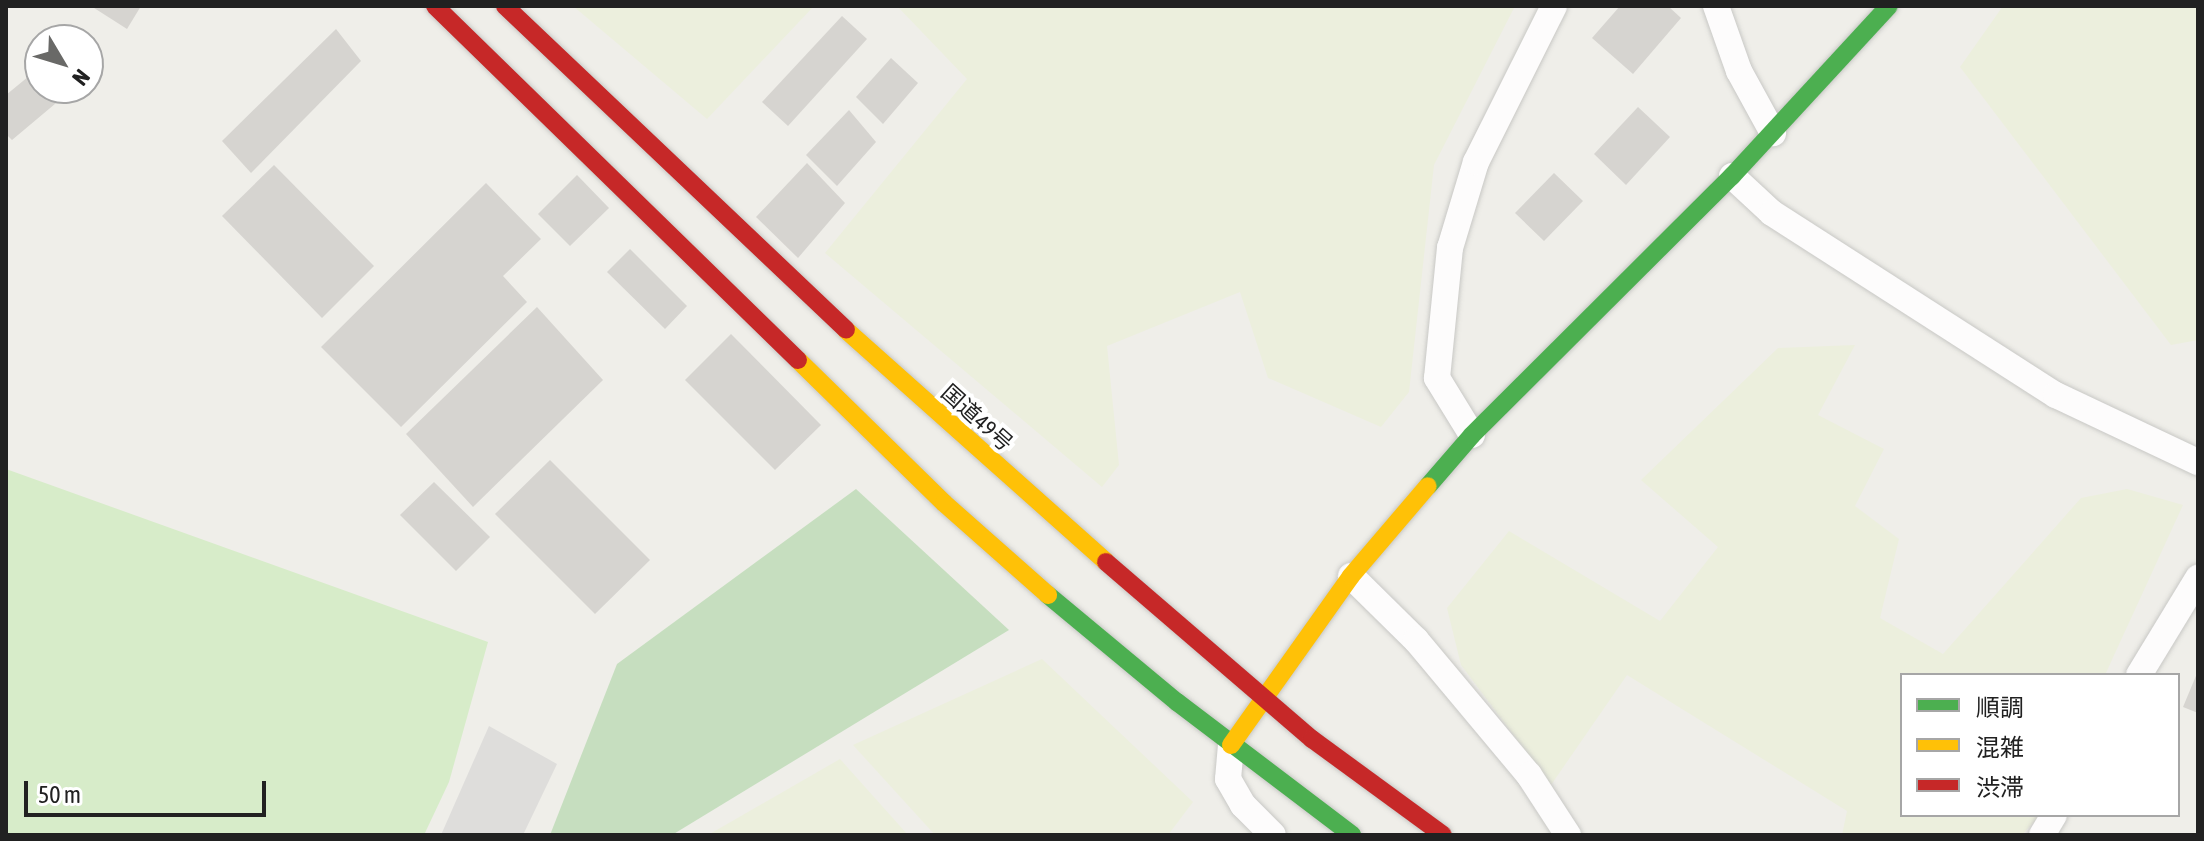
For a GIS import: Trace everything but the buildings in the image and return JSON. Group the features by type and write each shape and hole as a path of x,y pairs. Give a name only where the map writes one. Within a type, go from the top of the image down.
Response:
{"main road":[{"path":"435,6 944,503 1068,613 1231,745 1352,835"},
{"name":"国道49号","path":"505,6 797,286 926,404 1264,699 1443,835"},
{"path":"1231,745 1351,576 1472,435 1732,176 1889,6"}],"street":[{"path":"1472,435 1437,378 1450,248 1476,162 1554,6"},
{"path":"1716,6 1739,71 1773,133"},
{"path":"1732,176 1772,213 2056,395 2198,462"},
{"path":"1351,576 1416,640 1529,775 1568,835"},
{"path":"2140,673 2198,578"},
{"path":"1231,745 1228,779 1243,805 1273,835"},
{"path":"2042,835 2053,817"}],"shaded area":[{"path":"489,726 557,764 523,835 441,835"}],"green space":[{"path":"573,6 814,6 707,119"},
{"path":"897,6 1515,6 1434,165 1409,392 1381,427 1268,378 1240,292 1107,346 1119,465 1102,487 825,253 967,79"},
{"path":"2003,6 2198,6 2198,340 2171,345 1960,67"},
{"path":"1855,345 1818,415 1884,449 1855,506 1899,539 1880,618 1943,654 2081,498 2127,489 2183,505 2106,673 1900,673 1900,817 2038,817 2022,835 1842,835 1847,811 1627,675 1551,785 1461,665 1447,608 1509,531 1660,621 1718,547 1641,480 1778,348"},
{"path":"6,469 488,642 449,782 424,835 6,835"},
{"path":"856,489 1009,630 672,835 550,835 617,664"},
{"path":"1042,659 1193,802 1168,835 935,835 853,745"},
{"path":"840,759 908,835 708,835"}],"traffic: fast":[{"path":"1428,486 1472,435 1732,176 1889,6"},
{"path":"1048,595 1177,702 1352,835"}],"traffic: slow":[{"path":"846,330 1106,562"},
{"path":"798,360 944,503 1048,595"},
{"path":"1231,745 1351,576 1428,486"}],"traffic: jam":[{"path":"435,6 798,360"},
{"path":"505,6 846,330"},
{"path":"1106,562 1312,739 1443,835"}]}
